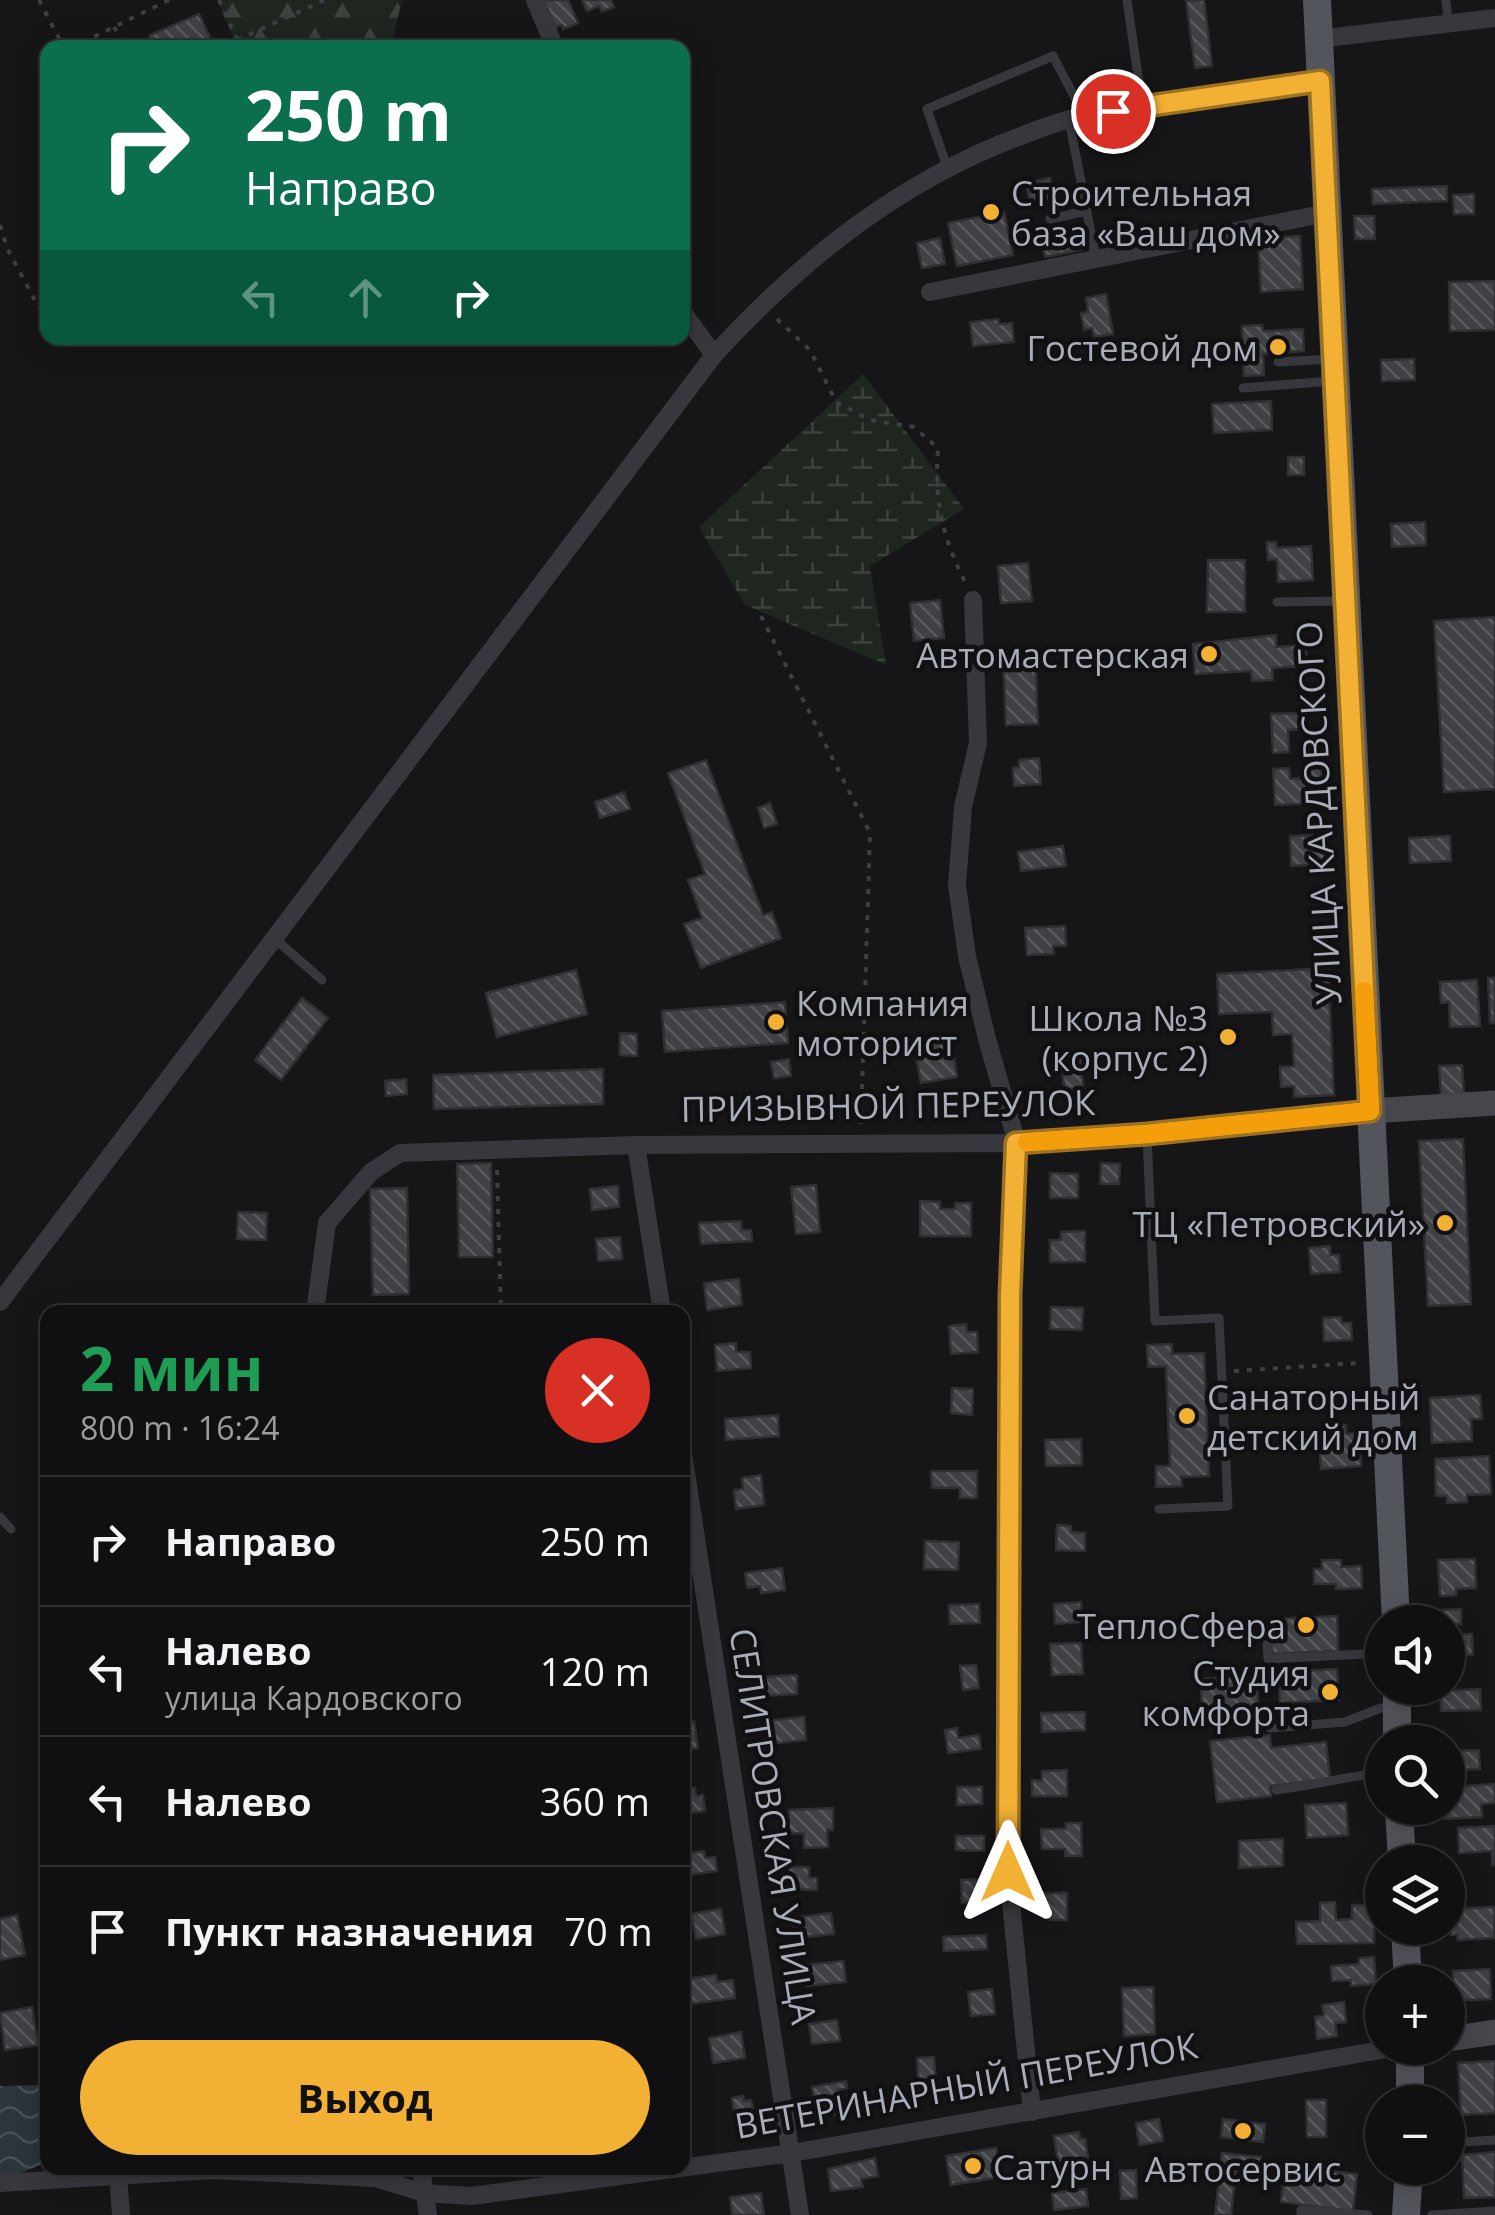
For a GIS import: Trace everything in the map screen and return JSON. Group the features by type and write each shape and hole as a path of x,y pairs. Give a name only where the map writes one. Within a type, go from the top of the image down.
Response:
{"main road":[{"name":"УЛИЦА КАРДОВСКОГО","path":"1317,0 1395,1605"},
{"path":"1406,2215 1408,2185"}],"street":[{"path":"535,0 552,40"},
{"path":"1318,39 1495,18"},
{"path":"0,1302 714,355 784,282 868,214 946,167 1032,131 1076,118 1320,81"},
{"path":"930,292 1327,213"},
{"path":"690,322 714,355"},
{"path":"974,600 978,742 963,806 958,885 967,956 1016,1143 1010,1295 1008,1872 1032,2112"},
{"name":"ПРИЗЫВНОЙ ПЕРЕУЛОК","path":"316,1305 326,1223 372,1172 400,1153 636,1145 1016,1143 1147,1134 1370,1111 1404,1103 1495,1103"},
{"path":"636,1145 661,1305"},
{"name":"СЕЛИТРОВСКАЯ УЛИЦА","path":"690,1498 800,2215"},
{"path":"1465,2036 1495,2032"},
{"name":"ВЕТЕРИНАРНЫЙ ПЕРЕУЛОК","path":"690,2167 792,2153 1365,2053"},
{"name":"ВЕТЕРИНАРНЫЙ ПЕРЕУЛОК","path":"0,2183 134,2175"},
{"name":"ВЕТЕРИНАРНЫЙ ПЕРЕУЛОК","path":"314,2175 374,2178 424,2193 472,2196 628,2175"},
{"path":"421,2175 428,2215"},
{"path":"118,2176 122,2215"}],"lane":[{"path":"1127,0 1142,107"},
{"path":"1446,0 1448,23"},
{"path":"946,167 927,109 1053,56 1076,118 1096,260"},
{"path":"1050,218 1086,210"},
{"path":"1278,362 1334,370"},
{"path":"1243,388 1334,370"},
{"path":"1277,602 1346,601"},
{"path":"274,938 322,980"},
{"path":"1147,1134 1155,1321 1219,1318 1228,1506 1159,1510"},
{"path":"0,1516 11,1529"},
{"path":"1266,1627 1268,1659 1365,1653"},
{"path":"1270,1728 1345,1722 1385,1705"},
{"path":"1276,1790 1365,1774"},
{"path":"1465,2142 1495,2140"},
{"path":"1301,2215 1301,2210 1368,2215"},
{"path":"1432,2215 1495,2211"}],"path":[{"path":"40,0 63,40"},
{"path":"85,40 169,0"},
{"path":"219,0 237,40 325,0"},
{"path":"114,26 122,40"},
{"path":"0,226 7,248 40,310"},
{"path":"762,305 810,350 836,402 870,420 914,426 938,448 935,489 949,549 974,600"},
{"path":"762,616 870,833 861,1144"},
{"path":"1320,975 1343,974"},
{"path":"497,1150 502,1305"},
{"path":"1222,1372 1364,1362"}],"green space":[{"path":"402,0 390,40 234,40 218,2"},
{"path":"863,374 964,509 870,566 886,665 745,605 699,527"}],"water":[{"path":"40,2085 40,2165 16,2175 0,2174 0,2086"}],"building":[{"path":"544,0 568,0 578,23 563,29 562,25 555,27"},
{"path":"582,0 611,0 614,7 602,12 599,6 587,11"},
{"path":"1186,0 1204,0 1212,66 1195,68"},
{"path":"199,14 211,40 149,40 150,35"},
{"path":"1050,178 1055,198 1030,203 1026,183"},
{"path":"1447,186 1447,201 1373,204 1372,189"},
{"path":"1474,194 1474,214 1454,214 1453,195"},
{"path":"1004,212 1013,255 957,266 948,223"},
{"path":"1354,216 1374,216 1375,239 1355,239"},
{"path":"1082,229 1086,249 1045,257 1041,237"},
{"path":"1300,236 1303,289 1261,292 1258,238"},
{"path":"940,238 945,264 922,268 917,243"},
{"path":"1495,281 1495,330 1450,331 1449,282"},
{"path":"1106,294 1113,334 1094,337 1092,328 1084,330 1081,313 1088,312 1086,298"},
{"path":"998,319 999,324 1012,323 1014,342 973,346 970,322"},
{"path":"1262,325 1263,331 1303,329 1304,351 1263,354 1264,375 1244,376 1242,326"},
{"path":"1414,359 1415,380 1382,381 1381,360"},
{"path":"1271,401 1272,430 1214,433 1212,404"},
{"path":"1288,457 1304,457 1304,475 1288,475"},
{"path":"1425,522 1426,545 1392,547 1391,524"},
{"path":"1267,542 1276,542 1277,548 1311,546 1313,580 1278,582 1277,559 1268,560"},
{"path":"1208,560 1245,560 1245,612 1207,612"},
{"path":"1028,563 1032,601 1001,603 998,566"},
{"path":"940,600 944,638 914,641 910,603"},
{"path":"1495,617 1495,789 1444,792 1434,621"},
{"path":"1276,635 1276,647 1306,645 1307,666 1272,668 1273,680 1252,681 1251,671 1195,674 1193,644"},
{"path":"1035,653 1038,724 1006,725 1003,654"},
{"path":"1302,713 1303,729 1288,730 1289,752 1273,753 1271,714"},
{"path":"1039,758 1041,784 1014,786 1013,768 1019,767 1019,760"},
{"path":"706,760 763,915 772,912 781,938 701,968 684,924 702,918 688,880 705,874 668,773"},
{"path":"1289,768 1290,779 1301,778 1301,769 1321,768 1322,803 1275,805 1273,769"},
{"path":"624,792 630,809 600,818 595,802"},
{"path":"770,803 777,824 764,828 758,808"},
{"path":"1290,836 1325,838 1326,864 1291,866"},
{"path":"1450,836 1451,861 1410,863 1409,838"},
{"path":"1063,846 1066,866 1021,871 1018,852"},
{"path":"1065,926 1066,946 1053,946 1054,954 1027,955 1025,928"},
{"path":"1328,968 1334,1095 1294,1097 1294,1086 1281,1087 1280,1067 1294,1066 1292,1034 1273,1035 1272,1012 1219,1014 1217,974"},
{"path":"576,970 587,1014 497,1037 486,993"},
{"path":"1488,978 1495,978 1495,1023 1490,1023"},
{"path":"1477,980 1480,1026 1450,1027 1449,1002 1441,1003 1440,982"},
{"path":"302,998 328,1018 281,1080 255,1060"},
{"path":"785,1002 788,1043 665,1052 662,1011"},
{"path":"620,1033 637,1034 637,1056 620,1055"},
{"path":"951,1039 957,1077 921,1083 914,1046"},
{"path":"1081,1053 1083,1088 1064,1089 1061,1054"},
{"path":"789,1059 791,1076 774,1078 771,1062"},
{"path":"1462,1065 1464,1094 1441,1095 1439,1066"},
{"path":"603,1069 603,1104 434,1109 433,1075"},
{"path":"406,1079 407,1094 386,1096 385,1081"},
{"name":"ТЦ «Петровский»","path":"1463,1139 1471,1304 1428,1306 1419,1141"},
{"path":"491,1163 493,1257 459,1257 457,1164"},
{"path":"1101,1163 1120,1164 1119,1184 1100,1184"},
{"path":"1050,1173 1078,1174 1078,1198 1050,1198"},
{"path":"816,1185 820,1232 796,1234 791,1187"},
{"path":"618,1186 619,1207 592,1210 590,1189"},
{"path":"407,1188 409,1294 373,1295 370,1189"},
{"path":"920,1201 940,1202 940,1209 955,1209 955,1203 971,1203 971,1236 920,1236"},
{"path":"238,1212 267,1213 266,1240 237,1239"},
{"path":"741,1221 742,1230 751,1230 752,1241 701,1244 699,1223"},
{"path":"1085,1231 1085,1262 1050,1262 1050,1240 1061,1240 1061,1232"},
{"path":"620,1237 622,1259 598,1261 596,1239"},
{"path":"1330,1246 1330,1255 1339,1255 1340,1272 1311,1274 1309,1248"},
{"path":"739,1279 742,1305 707,1310 704,1283"},
{"path":"1051,1307 1083,1308 1082,1330 1050,1329"},
{"path":"1341,1317 1342,1323 1351,1323 1352,1340 1324,1341 1323,1318"},
{"path":"966,1324 967,1332 977,1332 978,1352 951,1354 949,1326"},
{"path":"736,1343 736,1352 750,1352 751,1368 717,1371 715,1345"},
{"name":"Санаторный детский дом","path":"1172,1344 1172,1354 1204,1353 1209,1476 1181,1477 1182,1486 1156,1487 1156,1466 1170,1466 1166,1366 1148,1367 1147,1345"},
{"path":"952,1388 973,1389 972,1415 951,1413"},
{"path":"1480,1395 1482,1419 1471,1419 1472,1441 1432,1443 1430,1398"},
{"path":"778,1415 779,1436 726,1440 725,1419"},
{"path":"1346,1425 1346,1434 1359,1433 1361,1466 1321,1469 1320,1452 1328,1451 1327,1426"},
{"path":"1081,1439 1082,1465 1046,1466 1045,1440"},
{"path":"1489,1456 1491,1494 1467,1495 1467,1502 1447,1503 1447,1496 1436,1496 1435,1459"},
{"path":"931,1471 977,1471 977,1498 960,1498 960,1488 932,1488"},
{"path":"761,1475 764,1505 736,1509 734,1490 743,1489 742,1478"},
{"path":"1057,1525 1085,1533 1085,1551 1056,1550"},
{"path":"925,1541 959,1542 958,1570 924,1569"},
{"path":"1475,1559 1476,1588 1456,1589 1456,1595 1440,1596 1438,1560"},
{"path":"1322,1560 1341,1560 1341,1567 1361,1566 1362,1588 1336,1589 1336,1584 1314,1584 1314,1569 1322,1569"},
{"path":"782,1568 785,1590 761,1593 760,1586 747,1588 745,1573"},
{"path":"1081,1602 1082,1622 1055,1624 1054,1604"},
{"path":"979,1604 980,1623 950,1624 949,1605"},
{"path":"1337,1616 1338,1651 1272,1654 1270,1619"},
{"path":"1465,1634 1472,1634 1473,1655 1465,1655"},
{"path":"1081,1643 1083,1674 1052,1675 1050,1644"},
{"path":"976,1665 979,1688 963,1690 960,1666"},
{"path":"1337,1669 1339,1700 1280,1703 1279,1672"},
{"path":"797,1675 797,1694 761,1696 761,1677"},
{"path":"1257,1676 1258,1707 1202,1710 1201,1679"},
{"path":"1480,1689 1481,1710 1441,1711 1441,1705 1465,1705 1465,1690"},
{"path":"1085,1712 1085,1730 1042,1732 1041,1713"},
{"path":"804,1717 806,1740 769,1744 766,1721"},
{"path":"694,1721 698,1748 690,1749 690,1722"},
{"path":"957,1728 958,1738 979,1735 981,1749 948,1753 945,1730"},
{"path":"1270,1735 1271,1748 1326,1742 1330,1779 1270,1786 1271,1796 1217,1802 1210,1741"},
{"path":"1479,1750 1480,1769 1465,1770 1465,1751"},
{"path":"1067,1770 1067,1796 1032,1796 1032,1780 1042,1781 1042,1771"},
{"path":"1495,1784 1495,1803 1481,1804 1482,1817 1465,1818 1465,1786"},
{"path":"957,1787 982,1787 982,1804 957,1805"},
{"path":"690,1788 695,1788 696,1796 703,1795 705,1811 690,1813"},
{"path":"1346,1803 1348,1835 1307,1838 1305,1805"},
{"path":"833,1808 833,1830 827,1830 828,1847 804,1848 804,1833 781,1834 780,1820 789,1820 789,1810"},
{"path":"1066,1823 1081,1823 1082,1856 1065,1856 1065,1849 1042,1849 1041,1829 1066,1829"},
{"path":"1495,1826 1495,1865 1492,1851 1465,1853 1465,1845 1459,1845 1458,1828"},
{"path":"956,1836 984,1836 984,1851 956,1850"},
{"path":"1283,1839 1283,1866 1239,1868 1239,1841"},
{"path":"704,1851 705,1858 715,1857 717,1871 690,1875 690,1853"},
{"path":"789,1867 809,1867 809,1878 817,1878 817,1890 789,1889"},
{"path":"985,1879 986,1902 962,1903 961,1880"},
{"path":"1041,1893 1067,1893 1067,1920 1050,1920 1050,1914 1041,1914"},
{"path":"1335,1902 1336,1920 1352,1919 1352,1905 1365,1905 1365,1943 1297,1944 1296,1922 1320,1921 1320,1903"},
{"path":"1495,1907 1494,1938 1465,1940 1465,1908"},
{"path":"721,1909 725,1934 696,1939 691,1914"},
{"path":"831,1913 834,1934 794,1934 792,1918"},
{"path":"17,1915 25,1955 0,1960 0,1919"},
{"path":"986,1935 987,1949 944,1951 943,1937"},
{"path":"1374,1957 1375,1965 1365,1965 1365,1985 1351,1986 1351,1980 1332,1981 1331,1966 1359,1964 1359,1958"},
{"path":"843,1961 846,1982 806,1986 803,1965"},
{"path":"1490,1969 1491,1999 1465,2000 1465,1970"},
{"path":"716,1975 717,1982 733,1980 735,1998 690,2004 690,1978"},
{"path":"1153,1987 1155,2034 1124,2036 1122,1988"},
{"path":"992,1989 995,2014 971,2016 968,1992"},
{"path":"1344,2002 1346,2022 1335,2023 1337,2036 1317,2039 1315,2017 1324,2015 1322,2005"},
{"path":"32,2007 38,2045 5,2050 0,2013"},
{"path":"837,2020 840,2041 812,2044 809,2024"},
{"path":"741,2032 745,2058 713,2063 709,2038"},
{"path":"934,2057 937,2095 919,2096 917,2058"},
{"path":"1495,2061 1495,2113 1465,2115 1465,2085 1459,2085 1458,2065"},
{"path":"846,2081 847,2088 838,2090 842,2113 817,2117 812,2087"},
{"path":"743,2096 744,2101 751,2100 756,2126 737,2129 732,2098"},
{"path":"1306,2100 1326,2100 1326,2137 1307,2137"},
{"path":"1159,2119 1163,2141 1139,2145 1136,2123"},
{"name":"Автосервис","path":"1223,2119 1265,2124 1263,2142 1221,2137"},
{"path":"1079,2132 1080,2139 1085,2139 1088,2158 1058,2163 1054,2136"},
{"name":"Сатурн","path":"996,2148 1001,2177 951,2185 946,2156"},
{"path":"1495,2152 1495,2197 1464,2198 1465,2155"},
{"path":"1222,2153 1261,2157 1260,2172 1236,2170 1231,2215 1215,2215"},
{"path":"875,2158 878,2176 861,2179 863,2187 831,2191 828,2169"},
{"path":"1285,2166 1357,2174 1353,2211 1281,2202"},
{"path":"1136,2170 1137,2198 1121,2199 1120,2171"},
{"path":"1086,2189 1088,2206 1054,2210 1052,2193"},
{"path":"761,2193 764,2215 732,2215 730,2197"}],"slow traffic":[{"path":"1027,1142 1370,1111 1364,991"}],"place":[{"name":"Строительная база «Ваш дом»","path":"991,212"},
{"name":"Гостевой дом","path":"1278,347"},
{"name":"Автомастерская","path":"1209,654"},
{"name":"Компания моторист","path":"776,1022"},
{"name":"Школа №3 (корпус 2)","path":"1228,1037"},
{"name":"ТЦ «Петровский»","path":"1445,1223"},
{"name":"Санаторный детский дом","path":"1187,1416"},
{"name":"ТеплоСфера","path":"1306,1625"},
{"name":"Студия комфорта","path":"1330,1692"},
{"name":"Автосервис","path":"1243,2131"},
{"name":"Сатурн","path":"973,2166"}],"route":[{"path":"1008,1872 1010,1295 1016,1143 1370,1111 1320,81 1113,111"}]}
